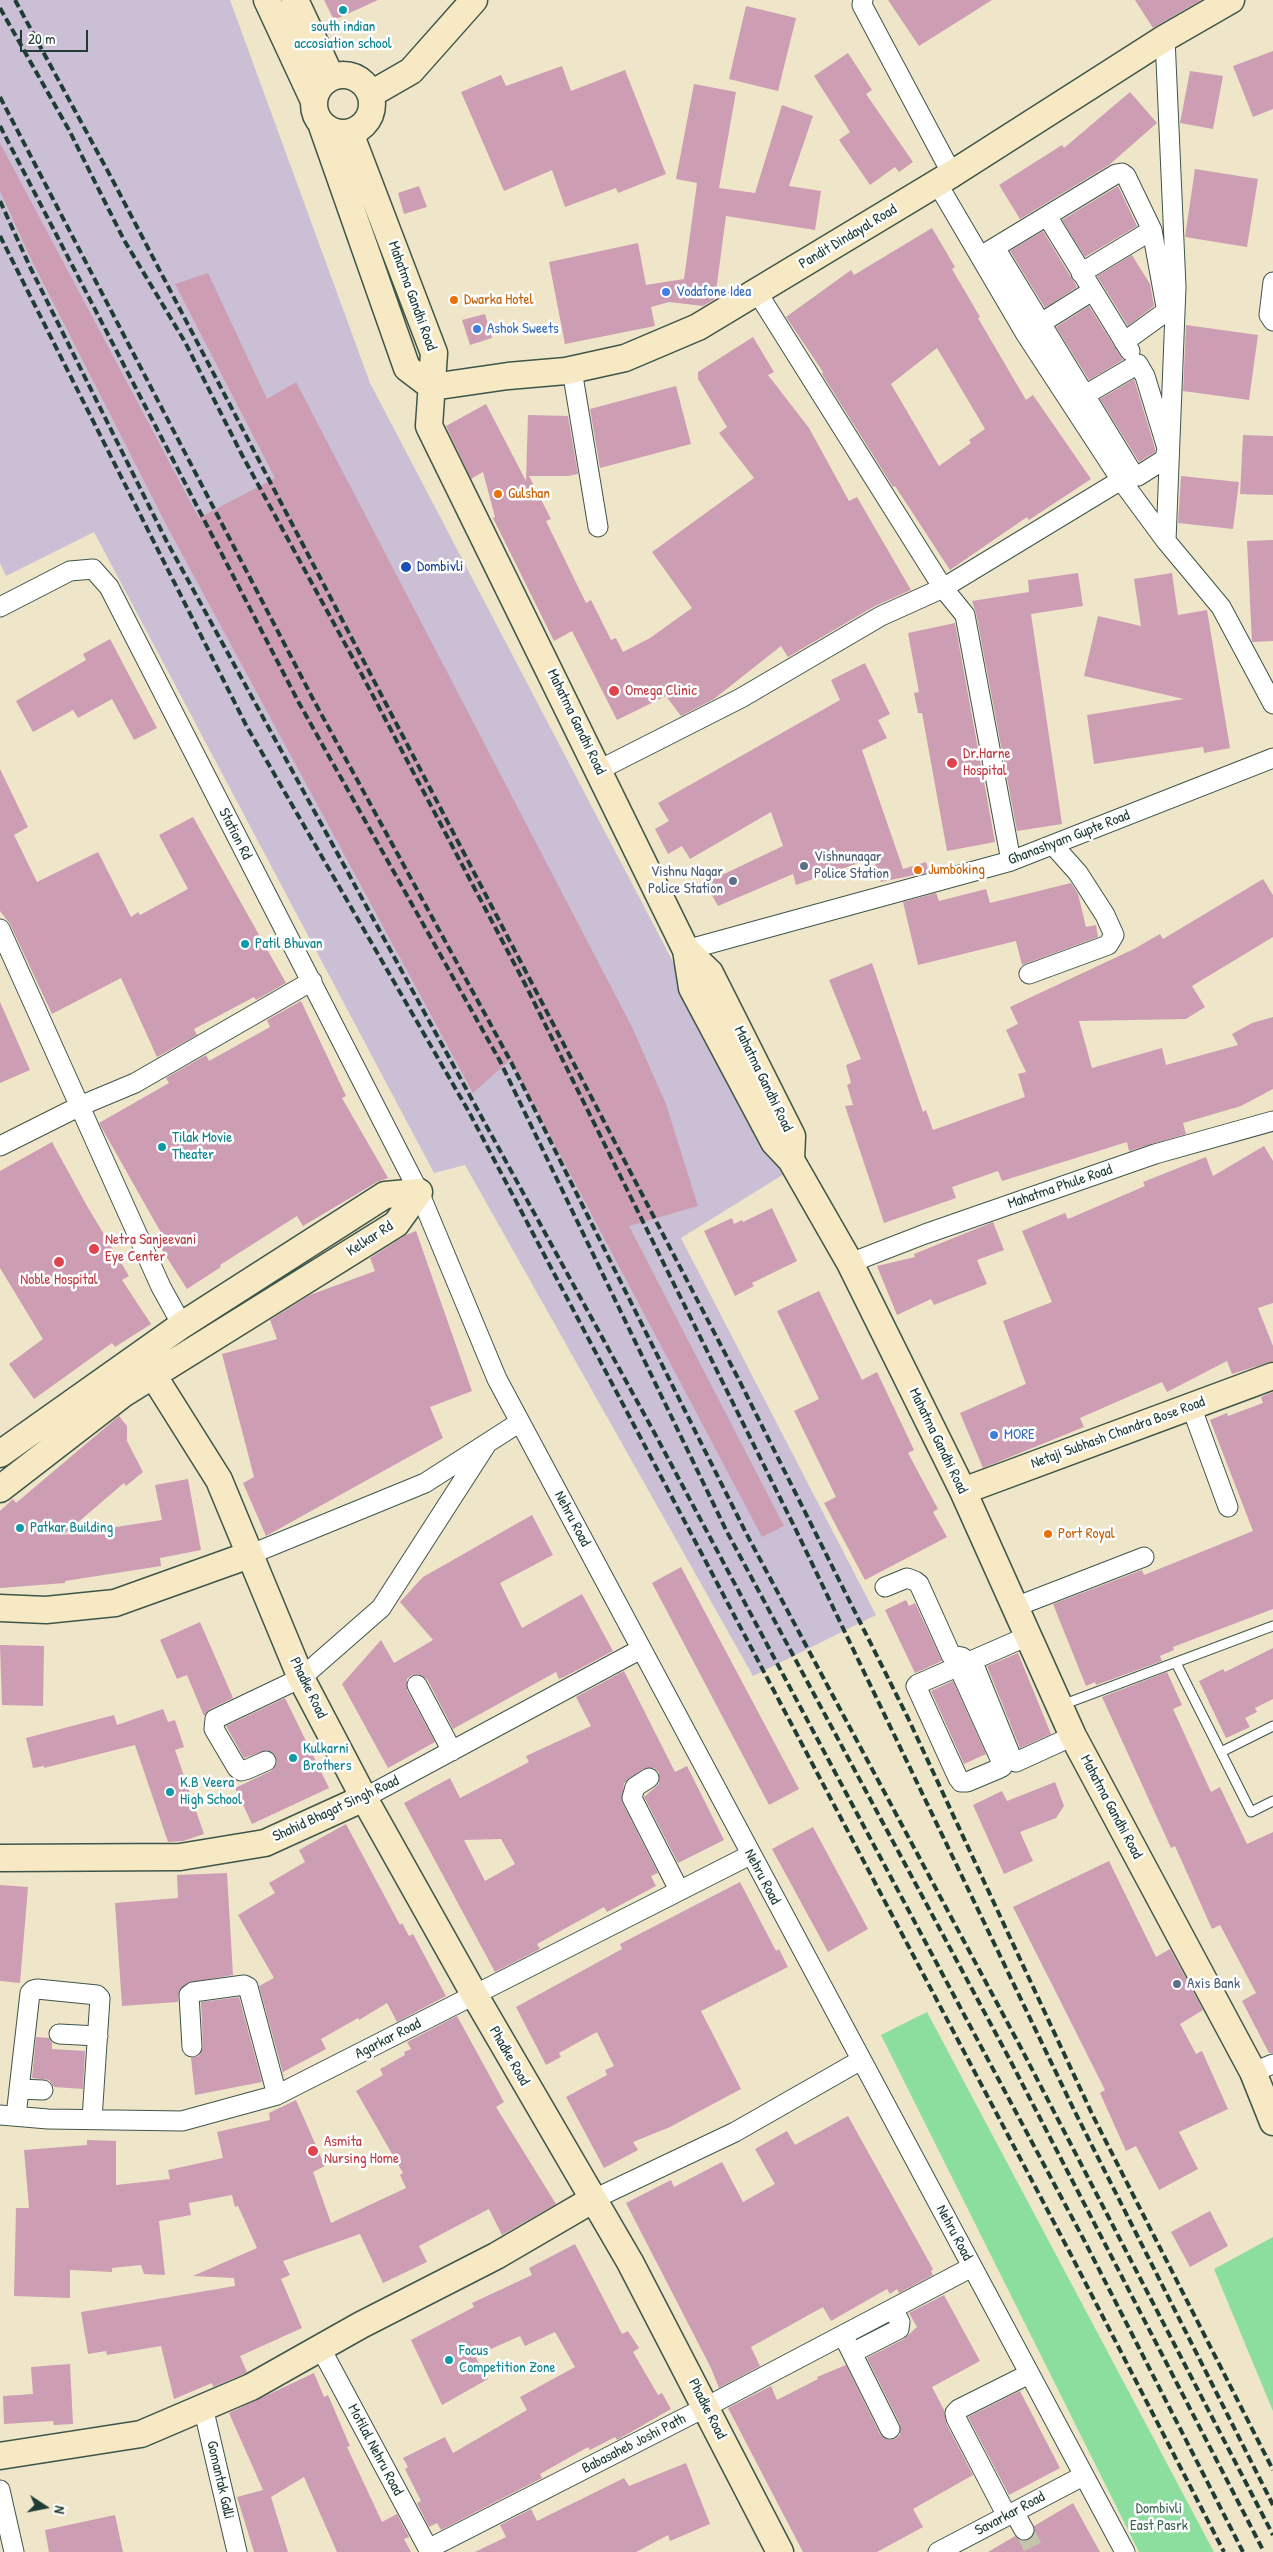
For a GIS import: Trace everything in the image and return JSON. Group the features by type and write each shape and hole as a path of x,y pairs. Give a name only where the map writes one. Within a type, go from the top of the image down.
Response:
{"street":[{"path":"267,0 314,101"},
{"path":"295,0 331,77"},
{"path":"371,94 411,71 474,0"},
{"name":"Pandit Dindayal Road","path":"432,387 572,370 625,358 698,327 944,178 1165,38 1231,0"},
{"path":"856,2 944,178 1121,480 1166,541 1221,607 1273,704"},
{"path":"1165,38 1176,287 1166,541"},
{"path":"322,126 340,133 350,133 359,129 371,114 371,94 359,79 350,76 331,77 317,90 314,109 322,126 407,368 432,387"},
{"name":"Mahatma Gandhi Road","path":"350,133 434,353 429,426 686,950 710,973 792,1136 791,1160 850,1263 963,1491 1073,1736 1263,2068 1273,2122"},
{"path":"988,252 1116,174 1122,173 1126,176 1152,230 1165,310 1124,342"},
{"path":"1033,328 1085,395 1132,474 1138,476 1165,459 1167,452 1145,376 1046,216"},
{"path":"1081,273 1152,230"},
{"path":"1273,282 1268,315 1273,321"},
{"path":"1033,328 1092,291"},
{"path":"757,292 944,588 965,615 1011,861"},
{"path":"1085,395 1138,364"},
{"path":"572,370 598,527"},
{"path":"599,770 741,698 881,616 944,588 1121,480"},
{"name":"Station Rd","path":"0,608 70,571 93,569 109,587 419,1192"},
{"name":"Ghanashyam Gupte Road","path":"686,950 1011,861 1273,758"},
{"path":"1029,974 1108,945 1114,935 1105,915 1078,873 1052,845"},
{"path":"0,929 161,1287 182,1325"},
{"path":"0,1146 80,1106 135,1083 312,981"},
{"name":"Mahatma Phule Road","path":"850,1263 925,1234 1155,1154 1273,1121"},
{"name":"Kelkar Rd","path":"0,1454 182,1325 384,1195 419,1192"},
{"name":"Kelkar Rd","path":"0,1489 123,1394 396,1224 419,1192"},
{"name":"Nehru Road","path":"419,1192 497,1379 641,1649 672,1703 750,1855 1124,2552"},
{"name":"Phadke Road","path":"153,1375 219,1480 301,1678 364,1798 592,2200 630,2262 780,2552"},
{"name":"Netaji Subhash Chandra Bose Road","path":"963,1491 1273,1376"},
{"path":"1191,1406 1228,1507"},
{"path":"0,1608 46,1610 115,1603 249,1555 426,1483 520,1422"},
{"path":"266,1761 241,1771 214,1729 215,1719 301,1678 381,1608 486,1445"},
{"path":"1015,1607 1144,1557"},
{"path":"885,1587 906,1578 919,1584 951,1654 962,1657 966,1663 1013,1761 1016,1762 1073,1736"},
{"path":"966,1663 1002,1761 1002,1767 967,1782 961,1782 916,1690 918,1684 966,1663 1028,1636"},
{"name":"Shahid Bhagat Singh Road","path":"0,1858 180,1857 265,1842 364,1798 641,1649"},
{"path":"418,1685 452,1751"},
{"path":"649,1778 635,1786 632,1798 679,1890"},
{"name":"Agarkar Road","path":"8,2115 48,2120 182,2120 277,2094 750,1855"},
{"path":"192,2047 189,1995 193,1992 244,1984 248,1987 277,2094"},
{"path":"8,2115 19,2088 30,1994 33,1990 97,1995 100,2002 92,2119"},
{"path":"59,2034 98,2036"},
{"path":"0,2456 142,2434 251,2387 320,2347 496,2256 592,2200 736,2132 861,2060"},
{"path":"19,2088 43,2090"},
{"name":"Babasaheb Joshi Path","path":"429,2550 706,2408 972,2267"},
{"path":"852,2353 899,2329 900,2322 893,2309"},
{"path":"843,2335 890,2429"},
{"name":"Motilal Nehru Road","path":"320,2347 429,2550"},
{"path":"1024,2530 1011,2514 956,2418 955,2413 958,2409 1028,2374"},
{"name":"Gomantak Galli","path":"203,2407 237,2552"},
{"name":"Savarkar Road","path":"945,2550 1082,2476"},
{"path":"0,2490 14,2552"}],"lane":[{"path":"1060,1706 1273,1626"},
{"path":"1176,1663 1251,1812 1273,1801"},
{"path":"1221,1752 1273,1726"}],"shaded area":[{"path":"0,0 230,0 370,383 784,1174 681,1238 876,1615 753,1676 465,1165 434,1173 94,532 6,576 0,563"}],"green space":[{"name":"Dombivli East Pasrk","path":"927,2012 1214,2552 1139,2552 881,2035"},
{"path":"1273,2237 1273,2411 1214,2269"}],"building":[{"name":"south indian accosiation school","path":"324,0 378,0 334,20"},
{"path":"888,0 992,0 919,46"},
{"path":"1135,0 1201,0 1153,28"},
{"path":"746,6 796,18 778,91 729,79"},
{"path":"1273,51 1273,109 1253,117 1233,66"},
{"path":"848,53 872,90 866,94 913,162 899,172 895,167 870,185 839,140 850,132 814,76"},
{"path":"562,66 571,91 625,70 666,174 618,193 616,188 565,207 552,170 504,191 461,92 501,75 506,86"},
{"path":"1190,71 1223,76 1213,129 1180,123"},
{"path":"694,84 736,92 719,188 755,193 782,105 813,116 789,186 821,191 815,230 726,216 715,299 703,306 669,302 651,307 655,326 565,344 549,262 638,243 646,285 684,279 697,183 676,179"},
{"path":"1130,92 1157,123 1109,165 1020,219 999,185 1062,145 1064,148"},
{"path":"0,143 199,518 275,478 175,284 208,273 267,399 296,382 632,1027 666,1104 698,1206 629,1226 784,1526 762,1537 510,1060 473,1093 169,530 30,257 0,191"},
{"path":"1195,169 1258,179 1247,247 1185,237"},
{"path":"419,186 427,207 404,214 398,193"},
{"path":"1118,186 1137,226 1085,257 1062,220"},
{"path":"932,228 955,267 952,269 980,317 978,318 1026,400 1033,395 1091,479 1029,520 1027,517 950,570 895,486 893,487 822,374 823,372 786,317 851,270 854,275","holes":["937,348 985,429 969,440 971,443 939,466 891,384"]},
{"path":"1043,231 1077,287 1045,308 1010,251"},
{"path":"1132,255 1150,284 1154,306 1128,326 1097,276"},
{"path":"1089,306 1123,360 1089,380 1056,327"},
{"name":"Ashok Sweets","path":"485,314 492,338 470,345 462,320"},
{"path":"1186,325 1258,335 1249,400 1183,391"},
{"path":"753,337 774,372 768,375 809,428 849,501 857,497 911,590 875,606 788,657 781,646 714,699 681,716 666,696 617,720 572,631 554,641 493,518 495,517 483,472 471,479 446,426 486,404 526,481 528,415 568,416 578,474 568,476 529,476 551,519 546,521 586,603 591,600 611,640 616,638 623,652 650,638 692,608 652,552 754,478 719,433 727,427 698,379 698,372"},
{"path":"1134,379 1155,448 1155,452 1139,462 1100,399"},
{"path":"676,386 691,444 600,468 590,409"},
{"path":"1243,435 1273,436 1273,495 1240,494"},
{"path":"1181,476 1239,482 1233,529 1178,523"},
{"path":"1273,540 1273,641 1252,642 1247,541"},
{"path":"1078,573 1083,606 1031,614 1062,824 1017,831 976,613 972,601 1029,592 1028,580"},
{"path":"1172,573 1178,615 1207,610 1230,748 1204,753 1203,747 1094,764 1087,715 1184,699 1084,676 1098,616 1141,626 1134,579"},
{"path":"955,623 995,842 947,851 922,713 918,713 914,693 919,692 908,633"},
{"path":"110,639 157,728 134,740 112,699 78,718 73,710 33,732 16,701 86,660 83,654"},
{"path":"865,663 890,714 878,720 887,738 862,750 903,869 926,862 929,872 881,882 873,858 796,885 793,874 718,906 705,883 783,846 771,812 690,859 682,846 668,854 655,829 669,821 658,803 840,700 831,680"},
{"path":"0,769 28,827 14,835 37,882 98,852 131,917 138,912 140,915 188,889 159,835 193,817 286,983 256,1000 254,997 194,1029 197,1035 157,1057 121,978 52,1014 10,924 0,911"},
{"path":"1263,879 1273,895 1273,937 1192,986 1205,1007 1186,1019 1079,1021 1092,1068 1162,1048 1166,1065 1238,1045 1232,1034 1252,1023 1273,1017 1273,1089 1241,1106 1183,1123 1186,1134 1129,1151 1127,1142 1002,1181 998,1171 952,1187 956,1198 884,1223 845,1106 853,1105 847,1085 851,1083 846,1065 861,1059 829,980 872,963 923,1112 926,1110 933,1130 1025,1097 1018,1074 1026,1072 1006,1030 1018,1024 1010,1007 1134,949 1160,934 1163,939"},
{"path":"1071,883 1078,894 1086,927 1096,925 1098,937 1022,965 1016,941 918,965 903,902 936,893 939,901 986,889 990,903"},
{"path":"301,1001 346,1096 342,1098 388,1178 377,1182 303,1226 297,1216 220,1265 221,1267 187,1289 157,1242 164,1238 99,1123 169,1083 166,1078 206,1055 209,1061 270,1027 267,1020"},
{"path":"0,1002 30,1070 0,1083"},
{"path":"52,1142 87,1206 129,1276 122,1280 151,1324 115,1347 112,1343 34,1399 9,1364 43,1339 0,1268 0,1171"},
{"path":"1264,1146 1273,1161 1273,1303 1258,1308 1273,1346 1273,1361 1232,1374 1227,1361 1167,1392 1162,1382 1080,1418 1084,1427 983,1468 960,1413 1026,1384 1003,1321 1052,1302 1022,1231 1065,1213 1068,1219 1145,1186 1143,1182 1206,1157 1213,1176"},
{"path":"772,1208 797,1261 752,1283 754,1286 735,1296 704,1231 732,1218 734,1224 742,1220 743,1222"},
{"path":"993,1222 1004,1250 977,1260 987,1284 934,1305 931,1299 897,1315 877,1266 915,1257 914,1254"},
{"path":"416,1231 472,1391 430,1407 443,1438 266,1536 243,1483 254,1477 222,1354 277,1339 270,1320 310,1295 375,1271 370,1258 406,1235"},
{"path":"819,1291 862,1380 877,1372 914,1450 908,1453 938,1509 933,1512 947,1537 865,1580 824,1503 836,1497 794,1411 819,1399 777,1311"},
{"path":"1273,1392 1273,1609 1173,1647 1174,1650 1160,1656 1162,1661 1096,1685 1095,1682 1086,1686 1053,1604 1142,1570 1144,1575 1253,1531 1210,1420 1227,1413 1228,1416 1263,1403 1261,1397"},
{"path":"119,1416 127,1426 127,1441 143,1472 126,1486 124,1483 63,1535 162,1520 155,1485 188,1479 201,1550 160,1558 161,1566 65,1581 65,1583 0,1588 0,1511 13,1499 16,1503"},
{"path":"532,1515 553,1555 500,1583 522,1628 582,1594 613,1651 559,1679 556,1672 453,1729 427,1679 418,1674 412,1675 407,1679 407,1690 435,1742 388,1768 342,1684 381,1640 394,1663 433,1640 400,1602 423,1577"},
{"path":"681,1567 799,1789 769,1805 652,1583"},
{"path":"906,1600 909,1606 915,1603 942,1661 915,1673 885,1610"},
{"path":"200,1622 233,1698 210,1709 204,1716 187,1675 177,1679 160,1640"},
{"path":"0,1645 44,1646 43,1706 2,1705"},
{"path":"1273,1648 1273,1699 1255,1708 1257,1712 1245,1718 1250,1727 1226,1738 1199,1681 1223,1669 1225,1672"},
{"path":"1018,1653 1051,1734 1020,1748 987,1666"},
{"path":"624,1671 675,1772 687,1766 724,1840 678,1863 644,1797 659,1784 659,1772 654,1768 643,1769 624,1783 622,1802 658,1873 651,1876 656,1886 607,1912 604,1907 537,1944 540,1949 495,1972 404,1803 450,1778 460,1798 529,1762 526,1756 591,1726 576,1697","holes":["501,1839 515,1864 485,1881 464,1840"]},
{"path":"1167,1672 1182,1705 1173,1709 1211,1792 1220,1787 1247,1844 1273,1832 1273,2053 1269,2053 1242,2001 1256,1993 1220,1925 1212,1929 1175,1846 1171,1848 1102,1697"},
{"path":"953,1681 986,1754 964,1764 931,1691"},
{"name":"Kulkarni Brothers","path":"285,1698 329,1788 252,1824 235,1788 271,1771 277,1763 276,1757 267,1750 244,1758 226,1726"},
{"name":"K.B Veera High School","path":"163,1709 168,1722 175,1720 184,1747 175,1750 204,1834 183,1841 168,1842 135,1745 44,1768 44,1766 33,1768 26,1738 114,1715 117,1725"},
{"path":"1055,1782 1064,1806 1056,1818 1020,1832 1033,1861 1004,1874 973,1805 1002,1791 1007,1801"},
{"path":"346,1824 400,1925 402,1923 409,1936 413,1934 446,1996 397,2022 387,2003 359,2020 358,2018 321,2039 326,2049 283,2072 284,2077 259,1986 274,1978 238,1915 275,1893 269,1883 305,1862 299,1850"},
{"path":"813,1827 868,1929 828,1952 772,1849"},
{"path":"1109,1861 1156,1957 1170,1949 1203,2010 1180,2024 1196,2054 1202,2051 1228,2109 1179,2132 1198,2169 1159,2190 1136,2146 1126,2151 1100,2093 1105,2090 1013,1907"},
{"path":"227,1873 233,1975 187,1983 179,1991 178,2002 122,2006 115,1903 178,1898 177,1875"},
{"path":"740,1882 776,1951 779,1949 788,1967 701,2011 741,2089 670,2127 633,2142 638,2150 604,2168 566,2097 607,2075 605,2070 614,2066 597,2032 559,2053 561,2057 546,2065 516,2007 622,1949 620,1944"},
{"path":"0,1885 28,1887 20,1983 0,1981"},
{"path":"239,1997 262,2082 195,2095 191,2058 199,2056 203,2047 201,2002"},
{"path":"457,2016 504,2102 496,2107 556,2204 502,2235 489,2209 419,2246 427,2262 383,2283 360,2234 283,2261 290,2275 281,2279 302,2328 240,2356 247,2372 244,2374 213,2387 212,2383 174,2399 161,2346 107,2355 106,2351 88,2354 81,2312 235,2286 234,2278 193,2276 257,2248 238,2206 235,2207 232,2195 189,2203 191,2215 159,2221 165,2275 144,2274 141,2265 112,2268 112,2272 70,2270 70,2298 14,2296 16,2208 29,2208 24,2150 87,2145 87,2140 116,2141 116,2185 170,2179 168,2170 223,2158 217,2132 270,2120 269,2113 296,2100 325,2166 313,2172 331,2223 406,2188 400,2175 403,2173 356,2091 383,2075 380,2069 405,2055 404,2052 411,2049 407,2042"},
{"path":"36,2037 49,2038 52,2043 52,2049 85,2051 83,2089 54,2087 49,2080 32,2078"},
{"path":"848,2116 933,2269 931,2271 933,2275 899,2293 897,2289 890,2294 887,2289 831,2321 823,2307 751,2347 760,2366 719,2388 711,2368 626,2203 671,2180 674,2187 722,2162 743,2202 775,2184 755,2149 787,2131 795,2145"},
{"path":"1210,2211 1228,2246 1190,2267 1171,2232"},
{"path":"575,2244 622,2334 628,2331 639,2348 633,2352 658,2395 662,2393 671,2409 617,2440 615,2437 590,2450 588,2447 540,2474 542,2478 441,2530 437,2523 429,2527 417,2503 421,2501 405,2469 408,2467 403,2458 445,2437 453,2453 527,2410 520,2397 575,2367 555,2332 525,2346 520,2336 475,2356 488,2379 442,2405 411,2340 474,2307 472,2303 532,2275 529,2268"},
{"path":"944,2295 980,2361 932,2387 944,2410 946,2423 973,2475 913,2509 923,2527 877,2552 803,2552 728,2408 771,2386 777,2400 818,2379 817,2377 846,2365 880,2434 889,2440 895,2439 900,2435 900,2424 867,2358 904,2339 917,2327 909,2313"},
{"path":"70,2364 73,2424 54,2425 53,2421 4,2424 3,2396 33,2394 31,2367"},
{"path":"314,2373 324,2397 328,2395 350,2446 347,2447 382,2522 397,2514 409,2537 404,2539 411,2552 337,2552 304,2477 271,2497 288,2552 254,2552 237,2497 263,2490 229,2413"},
{"path":"1020,2391 1060,2468 1009,2495 968,2417"},
{"path":"686,2463 710,2524 670,2541 668,2535 636,2552 475,2552 506,2537 500,2525 531,2509 537,2521 624,2478 629,2486"},
{"path":"1073,2503 1100,2552 988,2552 1015,2536 1023,2541 1030,2540 1034,2535 1034,2526"},
{"path":"115,2515 123,2552 49,2552 45,2530"}],"tunnel":[{"path":"1024,2530 1035,2552"}],"railway":[{"path":"15,0 112,179 739,1380 908,1718 1093,2116 1273,2470"},
{"path":"0,8 69,130 124,240 185,342 242,455 362,675 525,984 795,1528 1074,2110 1273,2505"},
{"path":"0,97 313,699 510,1060 746,1533 1021,2048 1273,2535"},
{"path":"0,126 299,703 500,1061 726,1530 1010,2060 1264,2552"},
{"path":"0,201 30,267 166,540 655,1434 1084,2240 1243,2552"},
{"path":"0,236 246,725 469,1112 1069,2251 1224,2552"}],"place":[{"name":"south indian accosiation school","path":"343,10"},
{"name":"Vodafone Idea","path":"666,292"},
{"name":"Dwarka Hotel","path":"454,300"},
{"name":"Ashok Sweets","path":"477,329"},
{"name":"Gulshan","path":"498,494"},
{"name":"Dombivli","path":"406,567"},
{"name":"Omega Clinic","path":"614,691"},
{"name":"Dr.Harne Hospital","path":"952,763"},
{"name":"Vishnunagar Police Station","path":"804,866"},
{"name":"Jumboking","path":"918,870"},
{"name":"Vishnu Nagar Police Station","path":"733,881"},
{"name":"Patil Bhuvan","path":"245,944"},
{"name":"Tilak Movie Theater","path":"162,1147"},
{"name":"Netra Sanjeevani Eye Center","path":"94,1249"},
{"name":"Noble Hospital","path":"59,1262"},
{"name":"MORE","path":"994,1435"},
{"name":"Patkar Building","path":"20,1528"},
{"name":"Port Royal","path":"1048,1534"},
{"name":"Kulkarni Brothers","path":"293,1758"},
{"name":"K.B Veera High School","path":"170,1792"},
{"name":"Axis Bank","path":"1177,1984"},
{"name":"Asmita Nursing Home","path":"313,2151"},
{"name":"Focus Competition Zone","path":"449,2360"}]}
